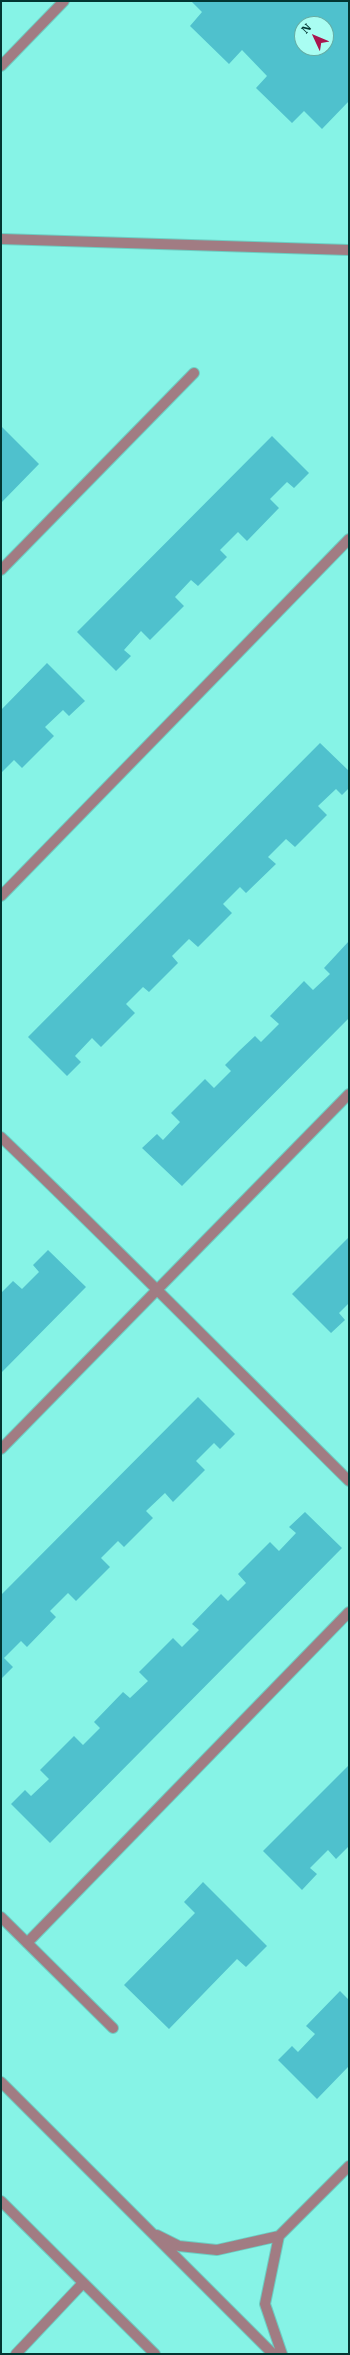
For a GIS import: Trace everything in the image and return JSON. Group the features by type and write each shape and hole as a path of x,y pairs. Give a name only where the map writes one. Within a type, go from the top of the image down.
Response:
{"street":[{"path":"1,66 64,1"},
{"path":"3,238 349,250"},
{"path":"1,570 194,373"},
{"path":"1,896 349,539"},
{"path":"1,1449 349,1094"},
{"path":"1,1137 157,1289 349,1481"},
{"path":"27,1943 349,1612"},
{"path":"1,1917 113,2028"},
{"path":"1,2082 272,2354"},
{"path":"148,2230 179,2246 217,2250 279,2236 349,2166"},
{"path":"1,2201 155,2354"},
{"path":"279,2236 265,2304 282,2354"},
{"path":"16,2354 83,2283"}],"building":[{"path":"191,1 349,1 349,101 322,129 304,111 292,123 256,88 267,76 242,50 229,64 190,26 202,12"},
{"path":"2,427 39,464 1,503 1,428"},
{"path":"272,436 309,473 294,488 287,482 270,499 279,508 247,541 238,532 220,550 227,557 198,586 191,580 175,597 184,606 150,640 141,631 124,650 131,656 116,671 77,632"},
{"path":"47,663 85,701 69,716 63,710 45,727 54,736 22,768 14,760 1,773 1,710"},
{"path":"320,743 349,771 349,788 342,795 336,789 318,806 327,815 295,847 286,839 268,857 276,864 246,893 240,887 223,904 232,913 198,947 189,939 172,956 178,963 149,992 143,987 126,1004 135,1013 101,1047 92,1038 75,1056 81,1062 67,1076 28,1037"},
{"path":"349,941 349,1018 182,1186 142,1148 157,1134 163,1140 180,1122 171,1113 205,1079 214,1088 231,1071 225,1065 239,1051 255,1036 261,1042 279,1024 270,1016 304,981 313,990 330,974 324,968"},
{"path":"349,1237 349,1303 339,1313 345,1320 331,1333 292,1294"},
{"path":"48,1250 86,1287 1,1373 1,1293 13,1281 22,1289 39,1272 33,1265"},
{"path":"198,1397 235,1434 220,1449 214,1443 196,1461 205,1470 173,1502 165,1493 146,1511 153,1518 124,1547 118,1541 101,1558 110,1567 76,1601 68,1593 50,1611 56,1617 27,1647 21,1641 4,1658 13,1667 1,1679 1,1595"},
{"path":"305,1512 342,1548 50,1843 11,1804 25,1790 31,1796 49,1779 40,1770 74,1736 83,1745 100,1728 94,1722 123,1692 130,1698 148,1681 139,1672 173,1638 182,1647 199,1630 192,1624 221,1594 228,1601 246,1583 238,1574 270,1542 279,1551 296,1533 289,1527"},
{"path":"349,1765 349,1846 336,1859 328,1850 310,1868 317,1874 302,1890 263,1851"},
{"path":"203,1882 267,1946 246,1967 237,1959 169,2029 124,1985 195,1913 184,1902"},
{"path":"340,1991 349,2000 349,2066 317,2099 278,2060 292,2046 298,2052 315,2034 306,2026"}]}
